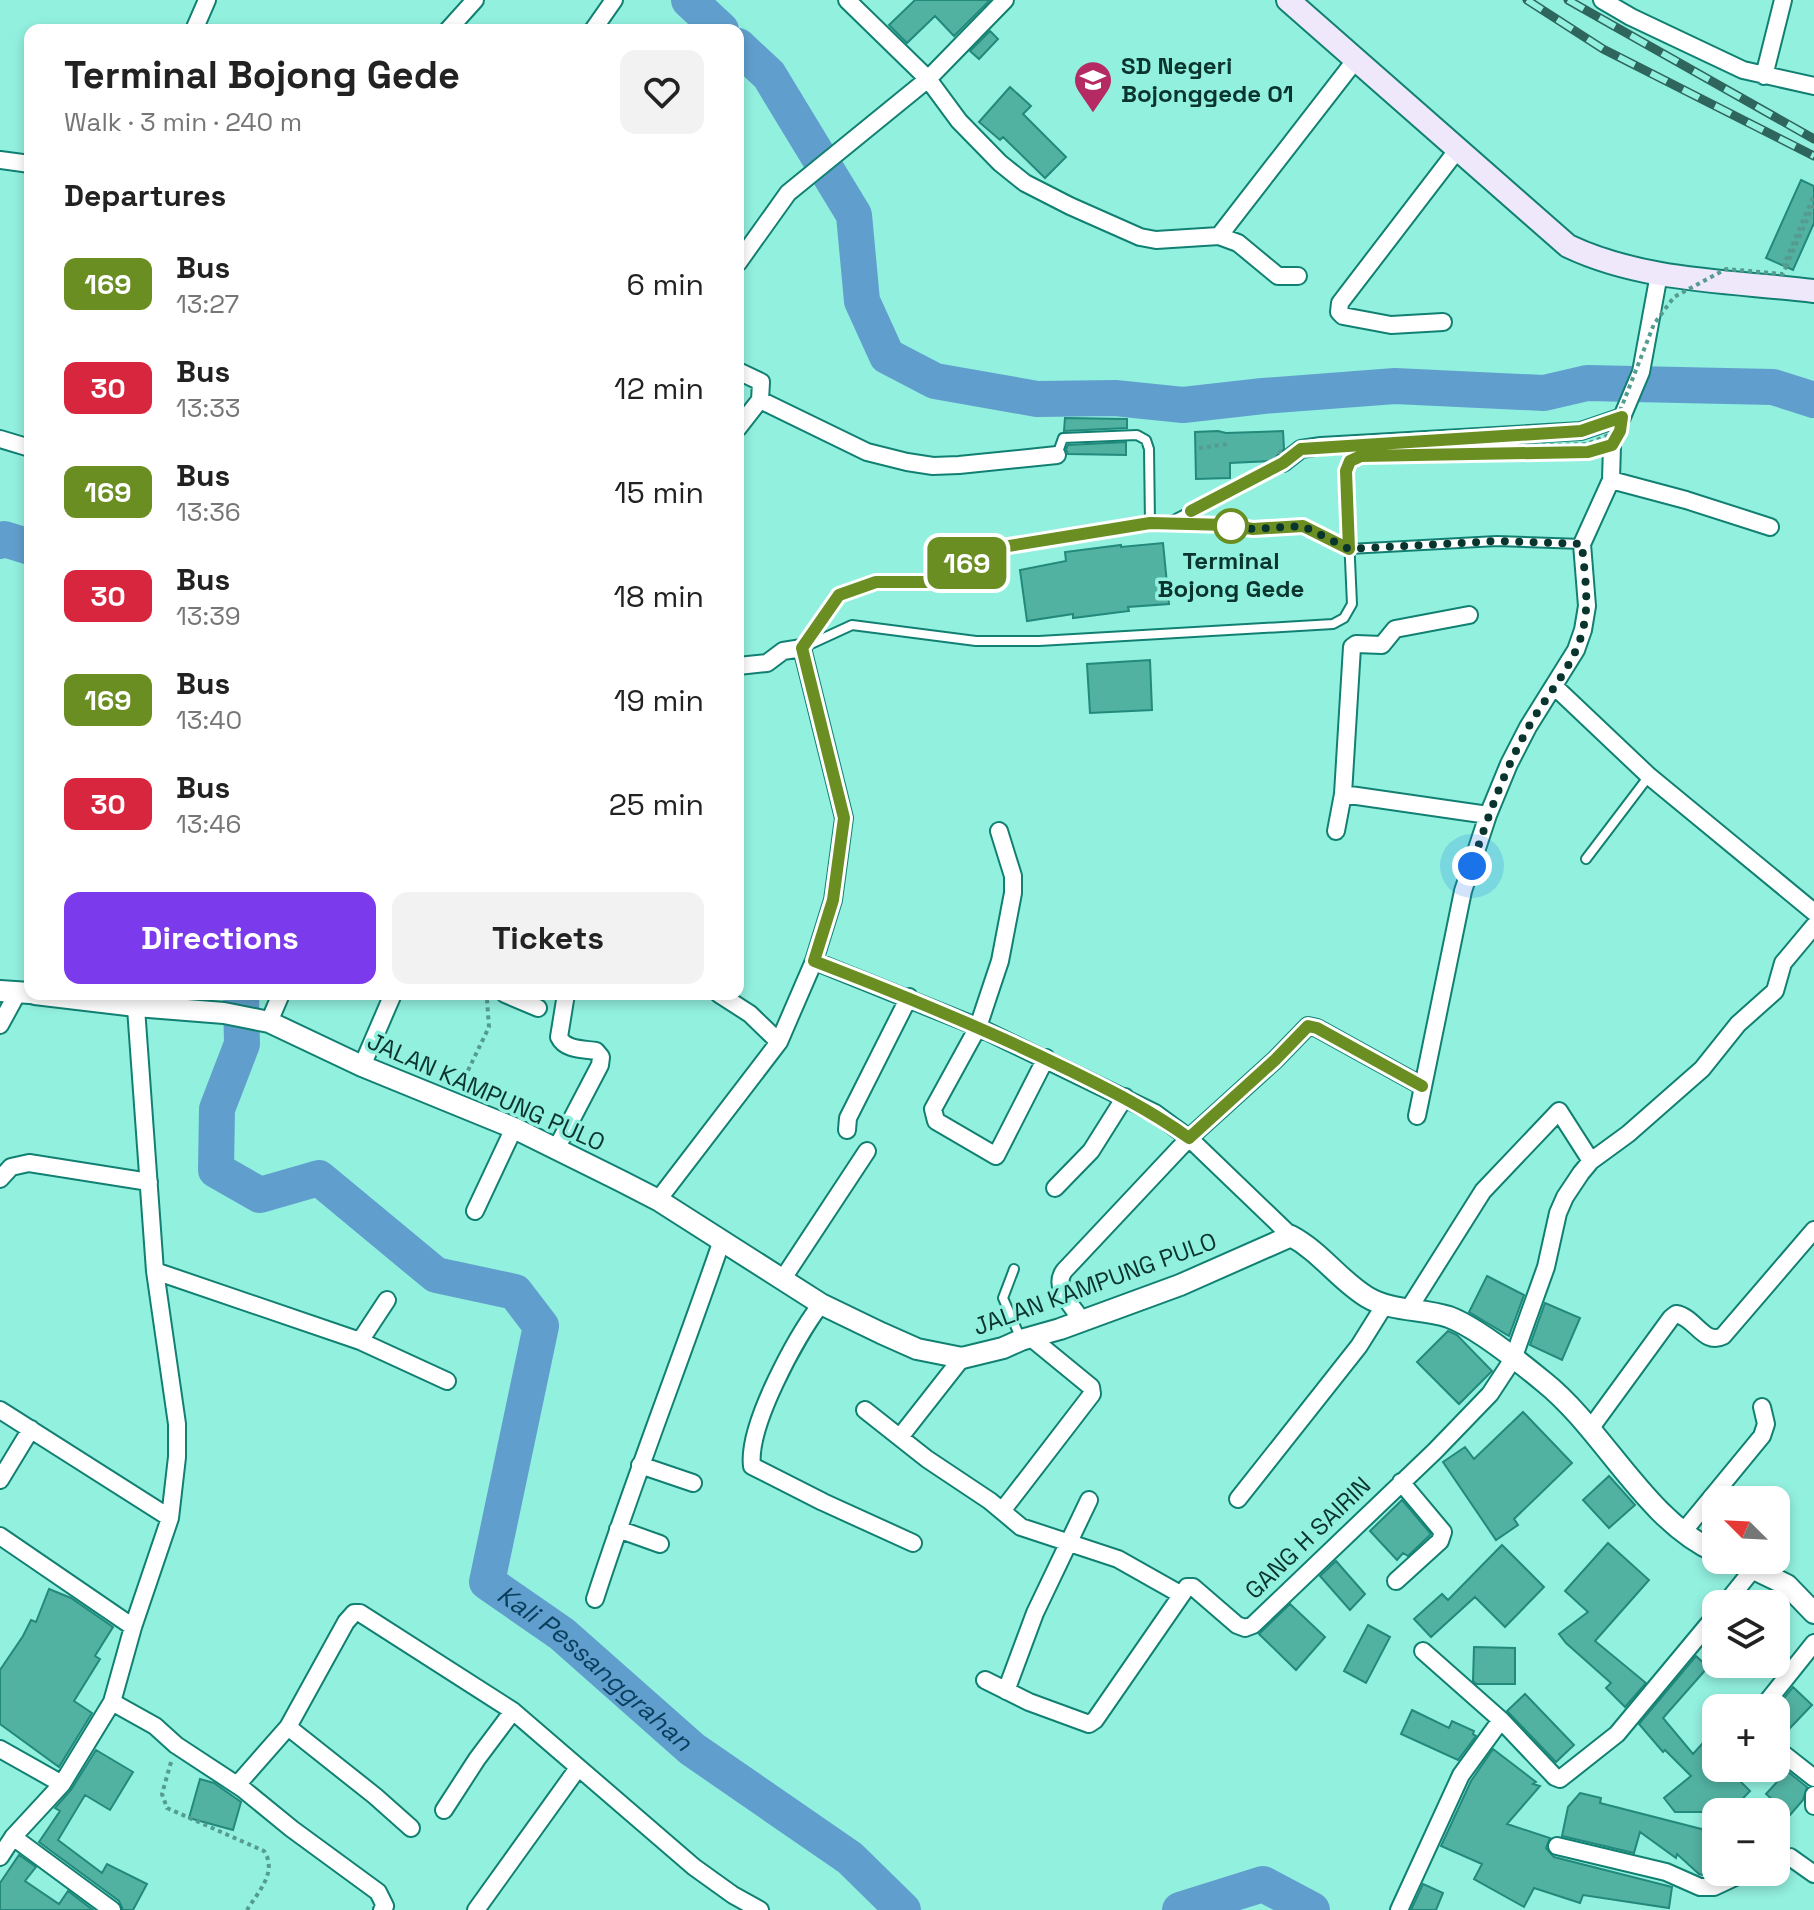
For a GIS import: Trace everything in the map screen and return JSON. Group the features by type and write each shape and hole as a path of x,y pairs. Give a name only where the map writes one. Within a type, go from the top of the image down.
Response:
{"main road":[{"path":"1288,0 1568,246 1591,257 1659,274 1814,291"}],"street":[{"path":"453,24 475,0"},
{"path":"597,24 614,0"},
{"path":"847,0 928,79 959,121 1000,163 1036,189 1140,237 1156,240 1219,236 1244,247 1278,276 1298,276"},
{"path":"744,255 788,193 928,79 1005,0"},
{"path":"1602,0 1743,70 1814,86"},
{"path":"1764,76 1783,0"},
{"path":"196,24 202,1"},
{"path":"1219,236 1357,58"},
{"path":"1443,322 1401,325 1343,316 1339,312 1340,303 1458,149"},
{"path":"0,160 24,163"},
{"path":"1281,458 1301,449 1321,446 1581,431 1625,412 1641,372 1659,274"},
{"path":"744,374 761,382 760,400 744,420"},
{"path":"760,400 867,452 907,462 933,466 959,465 1057,455"},
{"path":"0,439 24,446"},
{"path":"1417,1116 1463,891 1488,815 1509,764 1576,650 1583,630 1587,606 1582,544 1611,480 1612,445"},
{"path":"1611,480 1770,527"},
{"path":"1336,831 1343,794 1352,647 1382,645 1395,629 1469,615"},
{"path":"658,1200 779,1042 814,961 833,900 844,818 802,648 783,651 767,663 744,665"},
{"path":"1554,686 1649,776 1814,912"},
{"path":"1343,794 1488,815"},
{"path":"999,831 1013,876 1013,893 1000,961 978,1027 933,1109 933,1116 936,1121 992,1155 999,1153 1046,1058"},
{"name":"GANG H SAIRIN","path":"1180,1594 1187,1587 1193,1587 1237,1625 1245,1628 1253,1625 1435,1451 1490,1394 1513,1359 1546,1267 1558,1213 1565,1197 1591,1161 1690,1082 1738,1024 1773,994 1783,963 1814,926"},
{"path":"814,961 978,1027 1155,1113 1189,1138 1291,1236 1307,1245 1350,1285 1384,1306 1453,1318 1564,1399 1683,1532 1702,1544"},
{"path":"0,1025 21,993"},
{"path":"847,1130 848,1118 909,997"},
{"path":"0,1857 13,1837 62,1784 112,1702 133,1627 170,1518 177,1457 177,1424 155,1271 136,1000"},
{"name":"JALAN KAMPUNG PULO","path":"136,1000 263,1020 362,1066 514,1128 658,1200 821,1304 917,1349 962,1358 1003,1348 1180,1285 1291,1236"},
{"path":"263,1020 277,1000"},
{"path":"362,1066 390,1000"},
{"path":"519,1000 538,1008"},
{"path":"556,1149 600,1065 601,1057 596,1051 561,1042 559,1037 565,1000"},
{"path":"728,1000 750,1014 779,1042"},
{"path":"1082,1321 1059,1286 1059,1278 1189,1138 1308,1026 1317,1028 1422,1086"},
{"path":"1055,1188 1091,1151 1125,1097"},
{"path":"1408,1310 1483,1191 1559,1111 1591,1161"},
{"path":"475,1211 514,1128"},
{"path":"782,1280 867,1151"},
{"path":"0,1179 11,1167 29,1163 149,1182"},
{"path":"1590,1429 1671,1318 1676,1314 1684,1315 1710,1338 1716,1340 1723,1336 1814,1230"},
{"path":"595,1599 722,1240"},
{"path":"155,1271 360,1341 447,1381"},
{"path":"360,1341 387,1300"},
{"path":"821,1304 792,1348 758,1423 750,1450 752,1466 913,1543"},
{"path":"1238,1499 1359,1346 1384,1306"},
{"path":"1002,1511 1092,1394 1091,1387 1026,1338"},
{"path":"900,1437 962,1358"},
{"path":"1683,1532 1762,1436 1766,1424 1762,1407"},
{"path":"0,1410 170,1518"},
{"path":"865,1410 1021,1527 1118,1559 1180,1594 1095,1720 1089,1724 1042,1708 985,1680"},
{"path":"0,1480 31,1429"},
{"path":"640,1465 693,1483"},
{"path":"1396,1581 1443,1536 1443,1532 1401,1482"},
{"path":"1006,1691 1035,1613 1089,1500"},
{"path":"618,1529 660,1544"},
{"path":"0,1536 133,1627"},
{"path":"1765,1574 1787,1585 1814,1613"},
{"path":"237,1785 288,1727 354,1613 369,1617 513,1711 694,1867 760,1910"},
{"path":"1423,1651 1501,1720 1555,1777 1565,1779 1617,1734 1702,1632"},
{"path":"1773,1694 1814,1643"},
{"path":"112,1702 155,1726 176,1745 237,1785 378,1892 384,1899 382,1910"},
{"path":"444,1810 513,1711"},
{"path":"1399,1910 1461,1775 1501,1720"},
{"path":"288,1727 411,1828"},
{"path":"0,1749 62,1784"},
{"path":"1790,1759 1814,1778"},
{"path":"476,1910 578,1768"},
{"path":"1814,1795 1814,1806"},
{"path":"13,1837 112,1910"},
{"path":"1557,1846 1666,1872 1700,1887 1716,1886"},
{"path":"1790,1857 1814,1874"}],"lane":[{"path":"802,648 852,625 992,641 1333,624 1344,618 1352,604 1346,471 1350,461 1361,456 1588,452 1612,445 1625,412"},
{"path":"1057,455 1063,438 1137,435 1146,440 1149,449 1150,523"},
{"path":"1168,524 1281,458"},
{"path":"802,648 839,595 876,582 932,582 956,573 984,550 1150,523 1227,525 1253,529 1303,526 1349,549 1497,541 1582,544"},
{"path":"1586,859 1649,776"},
{"path":"1014,1269 1003,1298 1026,1338"}],"path":[{"path":"1281,458 1587,444 1611,434 1654,324 1674,297 1726,269 1783,274 1814,195"},
{"path":"1785,265 1814,204"},
{"path":"1199,448 1228,444"},
{"path":"453,1104 489,1027 487,1000"},
{"path":"176,1745 162,1794 167,1808 264,1851 270,1860 269,1875 247,1910"}],"building":[{"path":"915,0 990,0 954,36 935,16 907,43 889,25"},
{"path":"990,31 998,39 979,59 970,51"},
{"path":"1010,87 1031,106 1023,114 1066,157 1045,178 1003,137 1000,140 979,122"},
{"path":"1801,180 1814,186 1814,223 1793,270 1766,258"},
{"path":"1065,418 1127,419 1127,428 1064,431"},
{"path":"1283,431 1284,449 1272,461 1230,463 1230,478 1196,479 1195,432"},
{"path":"1126,442 1126,455 1068,454 1066,449 1068,445"},
{"path":"1163,543 1169,604 1128,607 1129,611 1073,618 1073,614 1027,621 1020,570 1066,561 1065,552"},
{"path":"1150,660 1152,710 1090,713 1087,664"},
{"path":"1487,1276 1524,1295 1509,1336 1469,1312"},
{"path":"1545,1303 1580,1318 1562,1360 1530,1345"},
{"path":"1448,1331 1457,1335 1492,1371 1459,1404 1417,1362"},
{"path":"1523,1412 1572,1463 1514,1519 1518,1525 1496,1540 1443,1462 1465,1447 1474,1459"},
{"path":"1609,1476 1635,1505 1609,1528 1583,1500"},
{"path":"1402,1500 1431,1534 1408,1556 1403,1553 1397,1560 1370,1531"},
{"path":"1608,1543 1649,1580 1595,1641 1646,1683 1625,1707 1606,1688 1611,1683 1559,1634 1588,1612 1565,1591"},
{"path":"1502,1545 1544,1587 1505,1627 1475,1597 1431,1637 1414,1619 1442,1594 1448,1600"},
{"path":"1336,1561 1365,1594 1350,1610 1320,1576"},
{"path":"49,1589 71,1598 113,1627 95,1656 100,1659 74,1701 92,1713 59,1767 0,1724 0,1670 31,1620 36,1622"},
{"path":"1290,1604 1325,1637 1296,1670 1259,1634"},
{"path":"1368,1625 1390,1637 1366,1683 1344,1671"},
{"path":"1474,1647 1515,1648 1515,1684 1476,1684 1473,1681"},
{"path":"1696,1656 1702,1662 1702,1674 1663,1718 1693,1754 1702,1744 1702,1782 1741,1782 1750,1791 1743,1798 1702,1798 1702,1812 1675,1812 1664,1798 1691,1776 1665,1750 1663,1752 1639,1724"},
{"path":"1793,1687 1812,1705 1790,1728 1790,1694 1787,1694"},
{"path":"1525,1694 1574,1745 1556,1762 1507,1711"},
{"path":"1412,1710 1449,1728 1452,1721 1474,1731 1476,1736 1458,1760 1401,1734"},
{"path":"1493,1749 1536,1782 1533,1784 1540,1786 1507,1824 1550,1838 1546,1848 1554,1857 1672,1887 1669,1908 1583,1895 1580,1903 1534,1888 1524,1907 1474,1879 1482,1864 1441,1846 1471,1781"},
{"path":"96,1750 133,1772 110,1810 85,1795 58,1840 102,1873 107,1864 147,1884 133,1910 123,1910 119,1901 39,1842 60,1811 55,1808 71,1790"},
{"path":"1790,1773 1807,1787 1803,1800 1790,1815 1790,1798 1771,1798 1766,1794 1777,1782 1790,1782"},
{"path":"200,1779 214,1783 241,1802 233,1830 189,1818"},
{"path":"1580,1793 1601,1798 1600,1803 1702,1829 1702,1875 1677,1854 1676,1858 1640,1832 1634,1853 1562,1836 1568,1807"},
{"path":"19,1855 36,1867 25,1881 59,1904 68,1891 93,1910 0,1910 0,1883"},
{"path":"1423,1884 1443,1893 1436,1910 1411,1910"}],"waterway":[{"path":"689,0 715,24"},
{"path":"744,52 769,75 854,215 862,301 887,356 935,381 1037,399 1115,398 1183,405 1395,386 1544,393 1587,383 1773,387 1814,400"},
{"name":"Kali Pessanggrahan","path":"0,541 4,539 24,545"},
{"name":"Kali Pessanggrahan","path":"241,1000 242,1044 217,1109 216,1170 260,1195 319,1178 436,1275 515,1292 541,1326 487,1582 562,1634 692,1749 850,1858 903,1910"},
{"name":"Kali Pessanggrahan","path":"1180,1910 1263,1884 1312,1910"}],"railway":[{"path":"1527,0 1603,49 1814,156"},
{"path":"1568,0 1814,139"}],"bus line":[{"name":"169","path":"1191,511 1283,463 1301,449 1581,431 1622,417 1620,431 1612,445 1588,452 1361,456 1350,461 1346,471 1349,549 1303,526 1253,529 1227,525 1150,523 984,550 956,573 932,582 876,582 839,595 802,648 844,818 833,900 814,961 909,997 1046,1058 1155,1113 1189,1138 1308,1026 1376,1059 1422,1086"}],"place":[{"name":"SD Negeri Bojonggede 01","path":"1093,114"},
{"name":"Terminal Bojong Gede","path":"1231,526"}],"route":[{"path":"1231,526 1227,525 1253,529 1303,526 1349,549 1497,541 1582,544 1587,606 1583,630 1576,650 1509,764 1472,866"}]}
